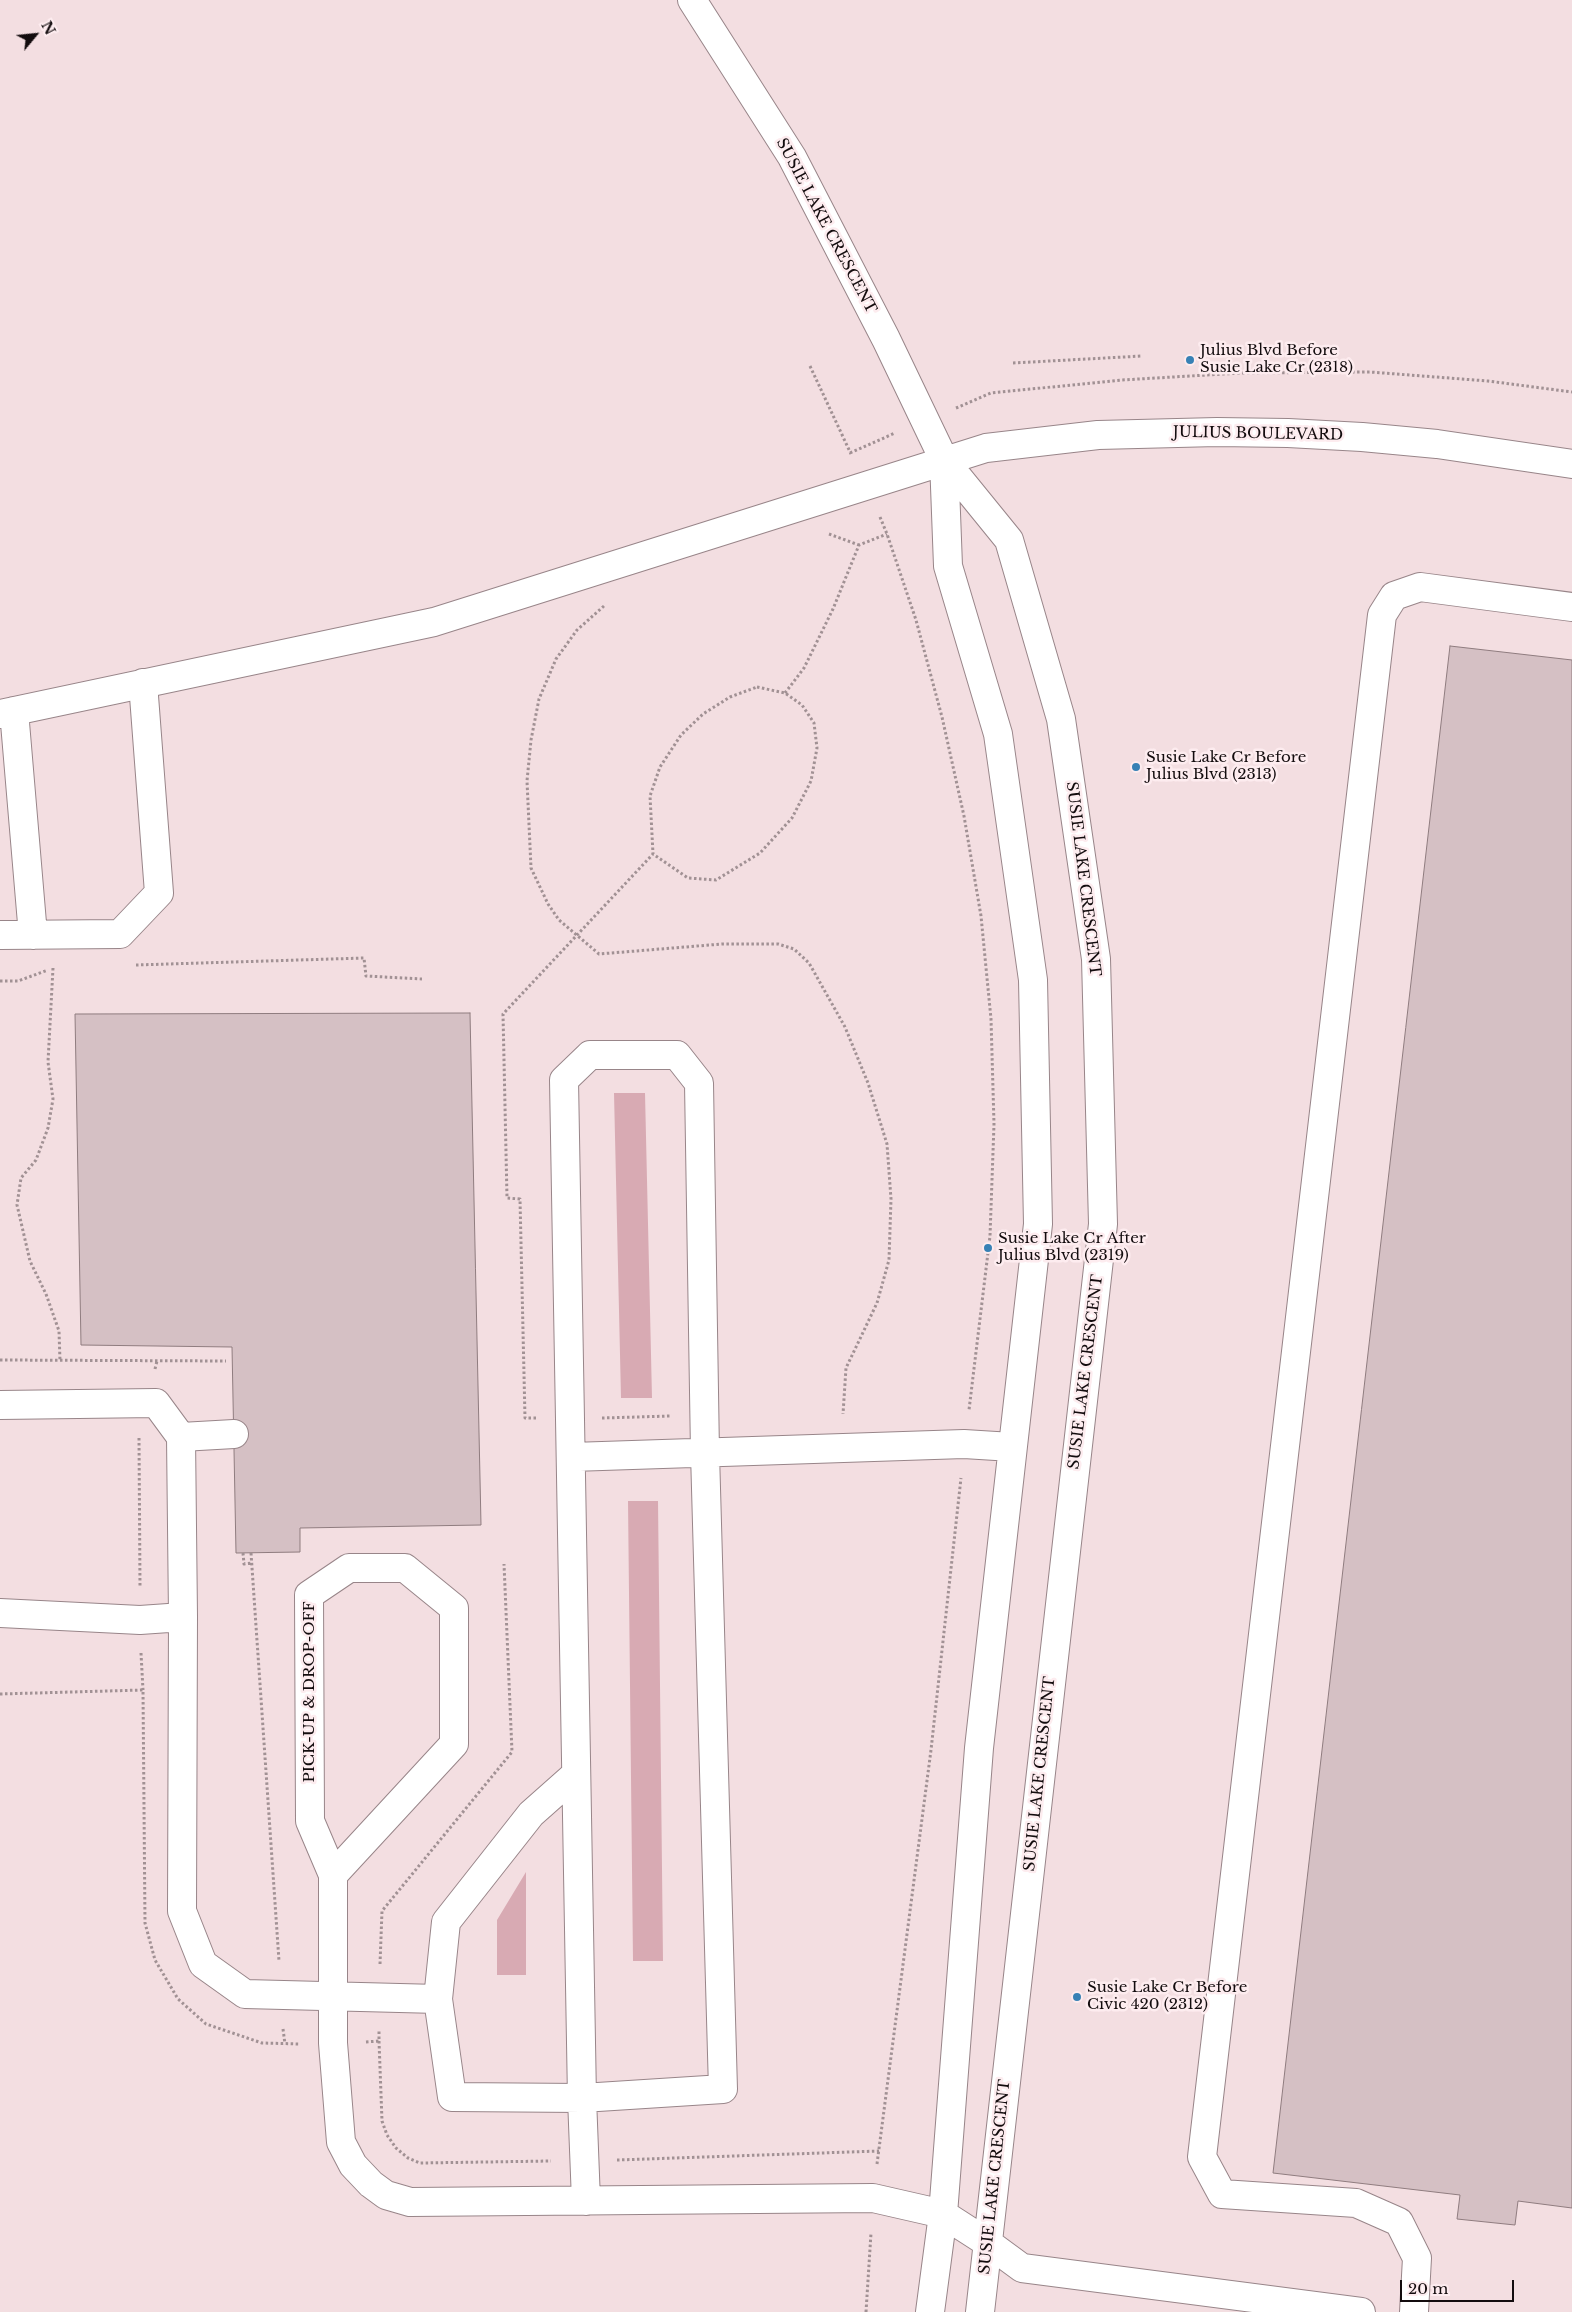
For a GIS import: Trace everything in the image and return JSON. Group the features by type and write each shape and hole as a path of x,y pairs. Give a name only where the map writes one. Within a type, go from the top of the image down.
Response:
{"street":[{"name":"SUSIE LAKE CRESCENT","path":"692,0 792,157 944,460 1009,540 1061,719 1096,959 1103,1224 980,2312"},
{"name":"JULIUS BOULEVARD","path":"7,713 434,622 986,448 1040,440 1098,435 1217,432 1353,436 1400,440 1572,464"},
{"name":"SUSIE LAKE CRESCENT","path":"930,2312 943,2214 979,1748 1038,1224 1033,980 998,734 948,566 944,460"},
{"path":"1414,2312 1417,2258 1399,2222 1356,2203 1222,2194 1202,2157 1382,615 1394,596 1420,587 1572,607"},
{"path":"0,935 120,934 159,893 143,683"},
{"path":"7,713 33,935"},
{"path":"575,1775 530,1814 446,1922 438,1999 452,2098 582,2098 723,2089 705,1453 699,1083 677,1055 590,1055 564,1080 572,1458 575,1775 582,2098 586,2201"},
{"path":"0,1405 156,1403 181,1437 183,1617 182,1910 204,1964 245,1994 438,1999"},
{"path":"181,1437 234,1434"},
{"path":"572,1458 964,1444 1012,1447"},
{"name":"PICK-UP & DROP-OFF","path":"349,1568 405,1568 454,1608 454,1744 333,1875 310,1821 309,1596 349,1568"},
{"path":"0,1613 140,1620 183,1617"},
{"path":"333,1875 333,2043 341,2142 354,2165 371,2184 386,2195 410,2202 873,2198 943,2214 1022,2268 1362,2312"}],"path":[{"path":"1013,363 1142,356"},
{"path":"810,366 887,534 916,620 942,717 964,816 980,916 991,1019 994,1124 990,1236 964,1444 931,1750 873,2198 866,2312"},
{"path":"850,453 991,393 1122,380 1241,373 1370,372 1488,382 1572,392"},
{"path":"819,537 829,534 859,545 887,534"},
{"path":"785,693 804,668 833,609 859,545"},
{"path":"605,605 577,630 556,659 539,699 531,740 527,781 532,868 548,904 559,920 599,954 722,944 778,944 794,949 809,962 845,1027 868,1083 887,1144 891,1199 889,1260 877,1303 846,1368 843,1421"},
{"path":"653,854 688,878 716,880 760,853 792,818 811,781 817,748 814,723 802,705 785,693 757,688 730,696 703,714 682,735 660,767 650,796 653,854 503,1014 507,1198 520,1199 525,1418 571,1419 705,1415"},
{"path":"246,962 364,958 366,976 422,979"},
{"path":"53,968 48,1062 52,1099 51,1109 48,1128 36,1160 21,1178 17,1205 30,1261 46,1294 59,1331 60,1361"},
{"path":"0,1360 226,1361"},
{"path":"143,1690 140,1620 139,1439 157,1361"},
{"path":"243,1553 244,1564 252,1564"},
{"path":"251,1553 280,1994 285,2044"}],"shaded area":[{"path":"614,1093 645,1093 652,1398 621,1398"},
{"path":"628,1501 658,1501 663,1961 633,1961"},
{"path":"526,1872 526,1975 497,1975 497,1920"}],"building":[{"path":"1450,646 1572,660 1572,2208 1518,2201 1515,2225 1457,2219 1460,2195 1273,2173"},
{"path":"470,1013 481,1525 300,1528 300,1552 236,1553 232,1347 81,1345 75,1014"}],"place":[{"name":"Julius Blvd Before Susie Lake Cr (2318)","path":"1190,360"},
{"name":"Susie Lake Cr Before Julius Blvd (2313)","path":"1136,767"},
{"name":"Susie Lake Cr After Julius Blvd (2319)","path":"988,1248"},
{"name":"Susie Lake Cr Before Civic 420 (2312)","path":"1077,1997"}]}
